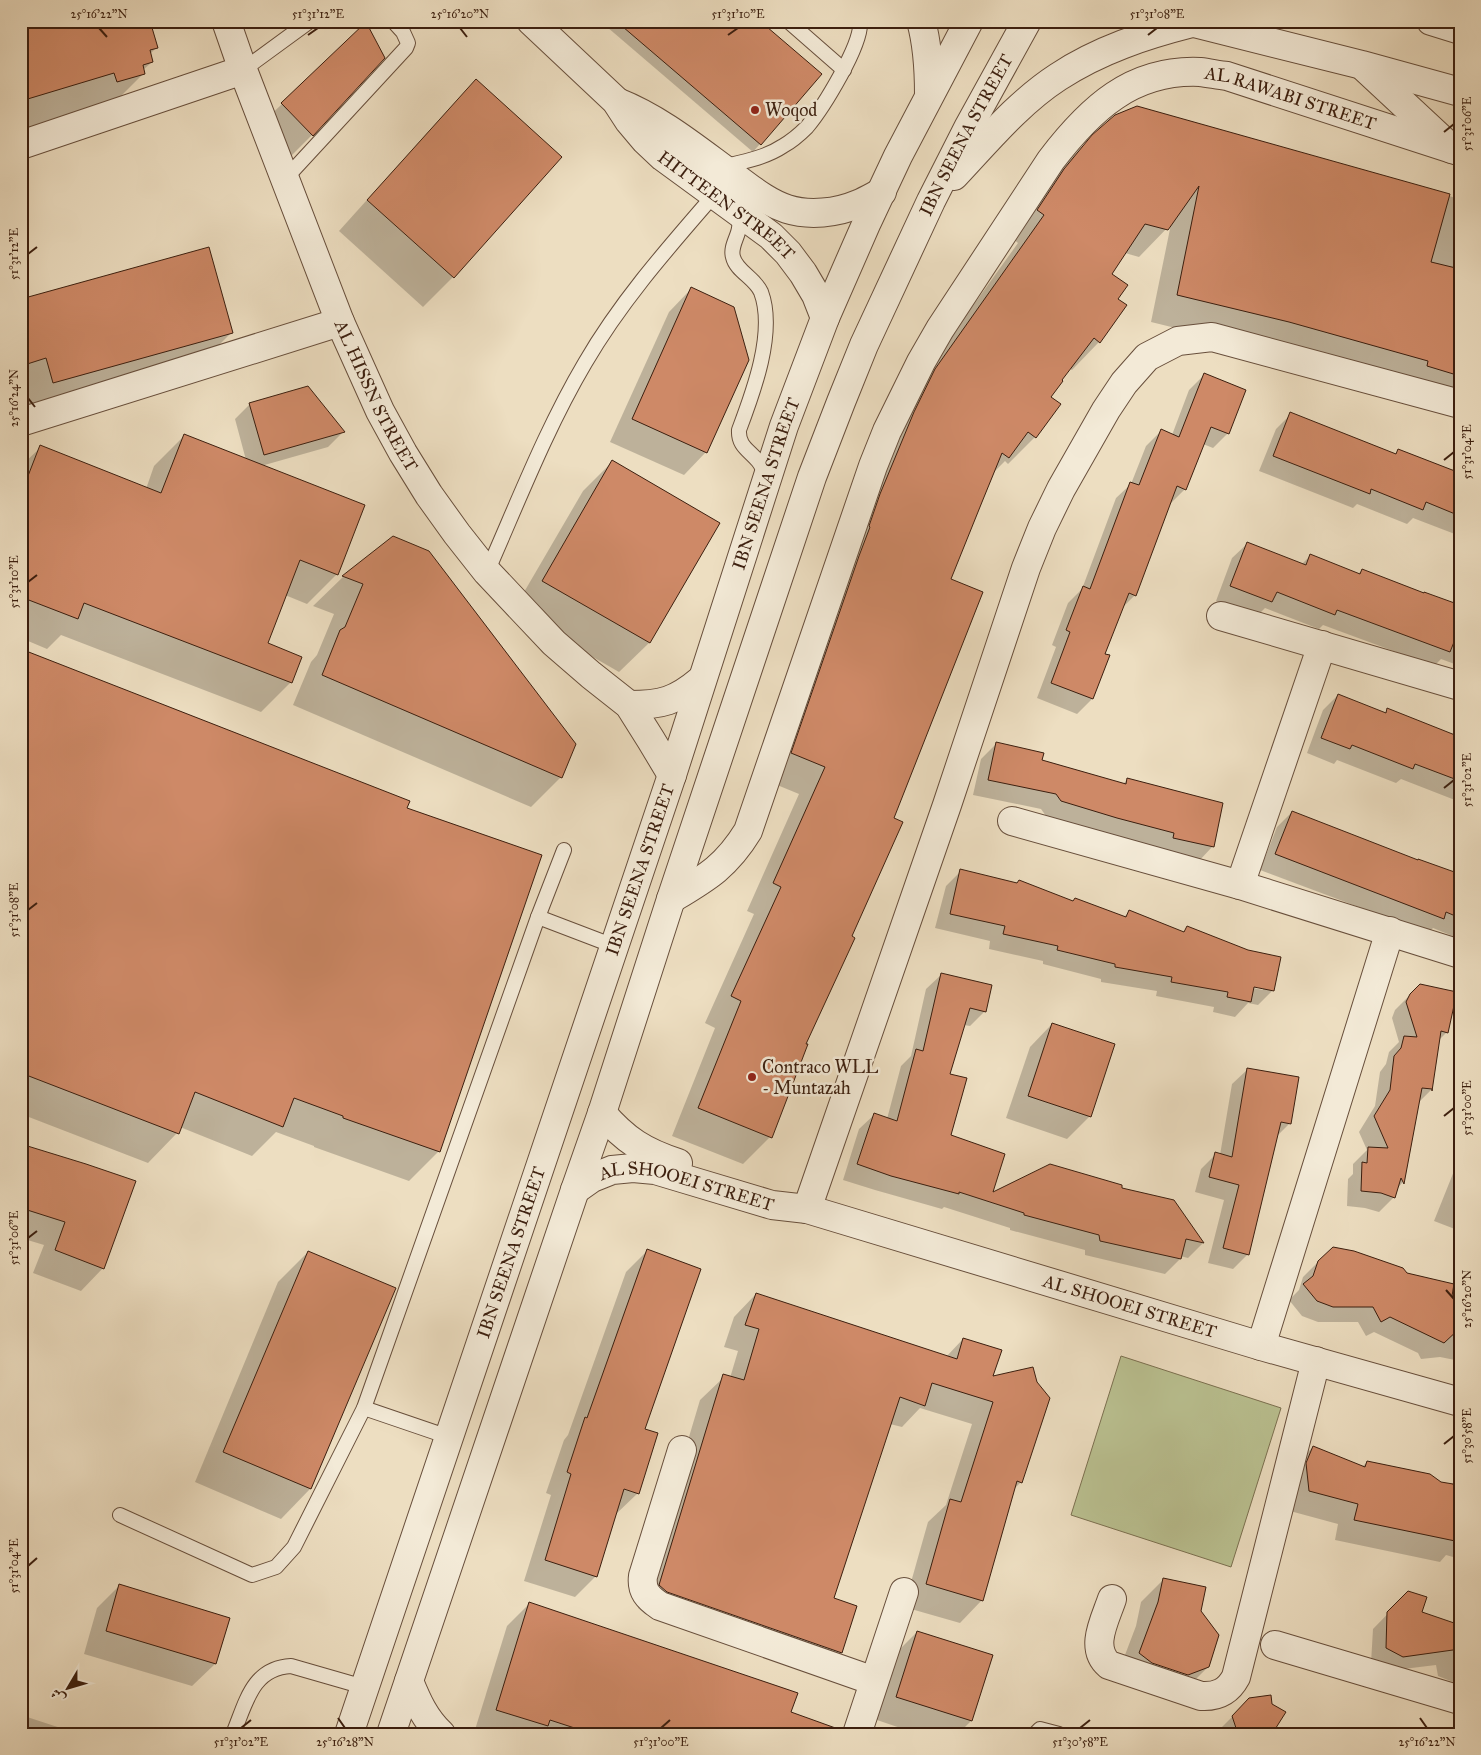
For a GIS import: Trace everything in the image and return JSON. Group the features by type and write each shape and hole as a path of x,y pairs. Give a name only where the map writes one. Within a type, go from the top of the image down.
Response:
{"street":[{"name":"AL HISSN STREET","path":"226,21 284,179 340,322 380,411 403,453 429,495 487,572 554,643 629,705 672,775"},
{"name":"HITTEEN STREET","path":"531,21 616,101 629,121 663,157 771,236 788,253 816,295 825,318"},
{"path":"921,21 925,34 929,66 929,99"},
{"name":"IBN SEENA STREET","path":"349,1734 672,775 784,426 825,318 882,192 969,21"},
{"name":"IBN SEENA STREET","path":"391,1734 602,1113 671,899 812,477 864,345 931,201 968,128 1028,21"},
{"path":"1431,21 1460,30"},
{"path":"931,201 1021,106 1058,77 1103,52 1149,34 1189,22 1362,65 1460,92"},
{"path":"1362,65 1456,150"},
{"path":"21,145 243,70"},
{"name":"AL RAWABI STREET","path":"671,899 723,864 737,849 748,831 873,466 891,422 940,329 1052,160 1082,122 1119,91 1145,80 1172,74 1200,72 1227,76 1456,150"},
{"name":"HITTEEN STREET","path":"616,101 658,121 765,199 788,209 812,212 836,211 860,204 882,192"},
{"path":"21,422 340,322"},
{"path":"804,1209 950,795 1026,568 1061,489 1106,410 1124,383 1147,358 1178,341 1212,337 1460,404"},
{"path":"1221,616 1460,686"},
{"path":"1240,884 1322,645"},
{"path":"629,705 649,705 668,701 686,693 701,680"},
{"path":"1012,821 1240,884 1460,954"},
{"path":"1260,1346 1390,931"},
{"name":"AL SHOOEI STREET","path":"602,1113 628,1140 643,1150 775,1195 804,1209 1260,1346 1460,1402"},
{"name":"AL SHOOEI STREET","path":"575,1190 592,1178 612,1170 633,1168 655,1170 772,1205 804,1209"},
{"path":"1112,1599 1098,1645 1103,1660 1109,1666 1201,1696 1212,1697 1222,1693 1231,1686 1236,1677 1316,1361"},
{"path":"682,1450 643,1576 642,1584 645,1593 660,1606 874,1681"},
{"path":"857,1734 904,1592"},
{"path":"1275,1645 1460,1700"},
{"path":"409,1681 418,1705 441,1734"}],"lane":[{"path":"243,70 310,21"},
{"path":"284,179 406,48 408,43 406,38 393,21"},
{"path":"788,21 844,70"},
{"path":"721,167 766,155 796,137 808,125 844,70 861,28 860,21"},
{"path":"487,572 557,413 586,361 646,275 714,195"},
{"path":"739,212 739,229 732,251 733,258 740,269 756,283 761,292 765,320 758,374 739,430 739,436 744,447 760,463 766,478"},
{"path":"120,1515 252,1575 276,1567 294,1548 364,1408 538,917 564,850"},
{"path":"538,917 614,946"},
{"path":"364,1408 449,1436"},
{"path":"233,1734 255,1683 268,1671 279,1666 291,1666 364,1687"},
{"path":"1036,1734 1040,1729 1059,1734"}],"green space":[{"path":"1121,1356 1281,1408 1231,1567 1071,1515"}],"building":[{"path":"21,21 150,21 158,48 150,50 153,62 143,65 145,74 117,82 114,73 21,101"},
{"name":"Woqod","path":"616,21 760,21 822,74 761,145"},
{"path":"366,22 385,58 313,136 281,103"},
{"path":"476,79 562,157 454,278 367,200"},
{"path":"1137,106 1450,194 1431,262 1460,269 1460,376 1427,366 1428,361 1289,322 1177,295 1199,186 1168,230 1145,224 1112,274 1128,285 1118,299 1127,305 1100,343 1094,338 1062,380 1051,397 1061,404 1036,438 1028,432 1009,458 1002,453 982,502 951,579 983,592 894,818 903,822 852,936 855,938 806,1044 808,1044 772,1138 698,1108 741,1001 731,996 781,887 773,883 825,767 791,753 880,494 914,412 935,369 1044,215 1037,210 1064,169 1092,135 1108,121 1115,115"},
{"path":"209,247 233,333 53,383 46,358 21,366 21,299"},
{"path":"691,287 734,307 749,360 707,453 632,419"},
{"path":"1204,373 1246,390 1229,434 1211,427 1186,490 1177,486 1136,596 1129,593 1105,654 1110,655 1093,699 1051,683 1070,632 1066,630 1083,586 1090,589 1130,482 1139,485 1161,429 1179,437"},
{"path":"308,386 345,432 264,455 249,403"},
{"path":"1290,412 1396,454 1398,449 1460,473 1460,516 1426,502 1423,510 1371,489 1370,494 1273,456"},
{"path":"184,434 365,505 338,575 300,560 268,643 302,657 292,683 84,603 78,619 21,597 21,494 40,445 161,493"},
{"path":"612,460 720,523 650,643 542,581"},
{"path":"393,536 429,551 576,744 562,778 322,675 340,630 345,627 363,584 342,576"},
{"path":"1247,542 1306,565 1310,554 1360,574 1362,569 1460,605 1460,627 1450,652 1337,610 1335,615 1277,592 1272,602 1230,586"},
{"path":"21,649 410,801 407,808 542,855 440,1152 343,1118 343,1116 294,1098 283,1127 195,1092 179,1134 21,1073"},
{"path":"1338,694 1386,713 1387,708 1460,737 1460,781 1415,764 1413,769 1352,745 1350,749 1321,738"},
{"path":"996,742 1044,753 1042,760 1126,784 1127,778 1223,803 1214,847 1173,838 1174,833 1061,801 1056,794 988,780"},
{"path":"1292,811 1418,860 1460,874 1460,918 1446,912 1444,919 1275,854"},
{"path":"960,869 1017,883 1019,880 1073,901 1075,898 1126,917 1129,910 1184,932 1187,926 1248,950 1281,957 1274,991 1254,987 1251,1002 1227,997 1228,992 1171,982 1172,977 1115,967 1115,964 1057,950 1058,946 1003,934 1005,926 950,914"},
{"path":"941,973 992,985 986,1012 970,1008 950,1074 967,1078 951,1135 1005,1154 993,1192 1050,1164 1122,1185 1122,1188 1174,1200 1204,1243 1186,1239 1181,1259 1100,1241 1099,1235 1024,1215 1024,1213 959,1192 959,1194 891,1176 857,1164 874,1113 897,1121 916,1049 923,1051"},
{"path":"1420,984 1457,992 1448,1033 1441,1031 1432,1091 1432,1089 1422,1088 1404,1184 1401,1178 1395,1198 1381,1193 1361,1191 1362,1162 1367,1163 1368,1147 1388,1148 1374,1116 1390,1090 1394,1056 1401,1048 1404,1036 1417,1037 1406,1002 1410,994"},
{"path":"1052,1023 1115,1044 1091,1117 1028,1096"},
{"path":"1247,1068 1299,1077 1291,1124 1281,1122 1249,1255 1223,1248 1239,1185 1209,1177 1215,1152 1232,1157"},
{"path":"21,1144 136,1181 104,1269 55,1250 65,1222 21,1208"},
{"path":"1333,1247 1354,1251 1403,1268 1407,1273 1454,1284 1452,1296 1460,1297 1460,1328 1444,1343 1390,1317 1381,1322 1373,1307 1333,1307 1317,1301 1303,1284 1313,1276 1318,1261"},
{"path":"647,1249 701,1269 645,1429 658,1433 639,1494 624,1489 597,1577 545,1560 571,1474 567,1472 585,1417 587,1418"},
{"path":"308,1251 396,1288 311,1489 223,1452"},
{"path":"756,1293 957,1359 963,1338 1002,1350 993,1376 1033,1367 1037,1382 1050,1398 1022,1483 1017,1481 983,1601 926,1584 950,1499 961,1502 993,1402 932,1383 925,1406 900,1397 834,1598 857,1606 842,1653 667,1592 659,1585 723,1374 744,1380 759,1329 745,1325"},
{"path":"1313,1446 1365,1467 1367,1461 1430,1474 1441,1482 1453,1484 1460,1496 1460,1542 1354,1520 1358,1504 1309,1491 1306,1463"},
{"path":"1163,1578 1206,1587 1201,1611 1219,1635 1209,1667 1188,1675 1152,1663 1139,1653 1158,1602"},
{"path":"119,1584 230,1618 216,1664 106,1631"},
{"path":"1408,1591 1427,1597 1422,1612 1460,1625 1460,1649 1403,1657 1386,1648 1387,1612"},
{"path":"529,1602 798,1693 791,1712 841,1730 840,1734 593,1734 550,1720 548,1726 496,1710"},
{"path":"917,1631 993,1655 972,1721 896,1697"},
{"path":"1271,1695 1272,1704 1286,1712 1272,1734 1238,1734 1232,1716 1249,1698"}],"place":[{"name":"Woqod","path":"755,110"},
{"name":"Contraco WLL - Muntazah","path":"752,1077"}]}
